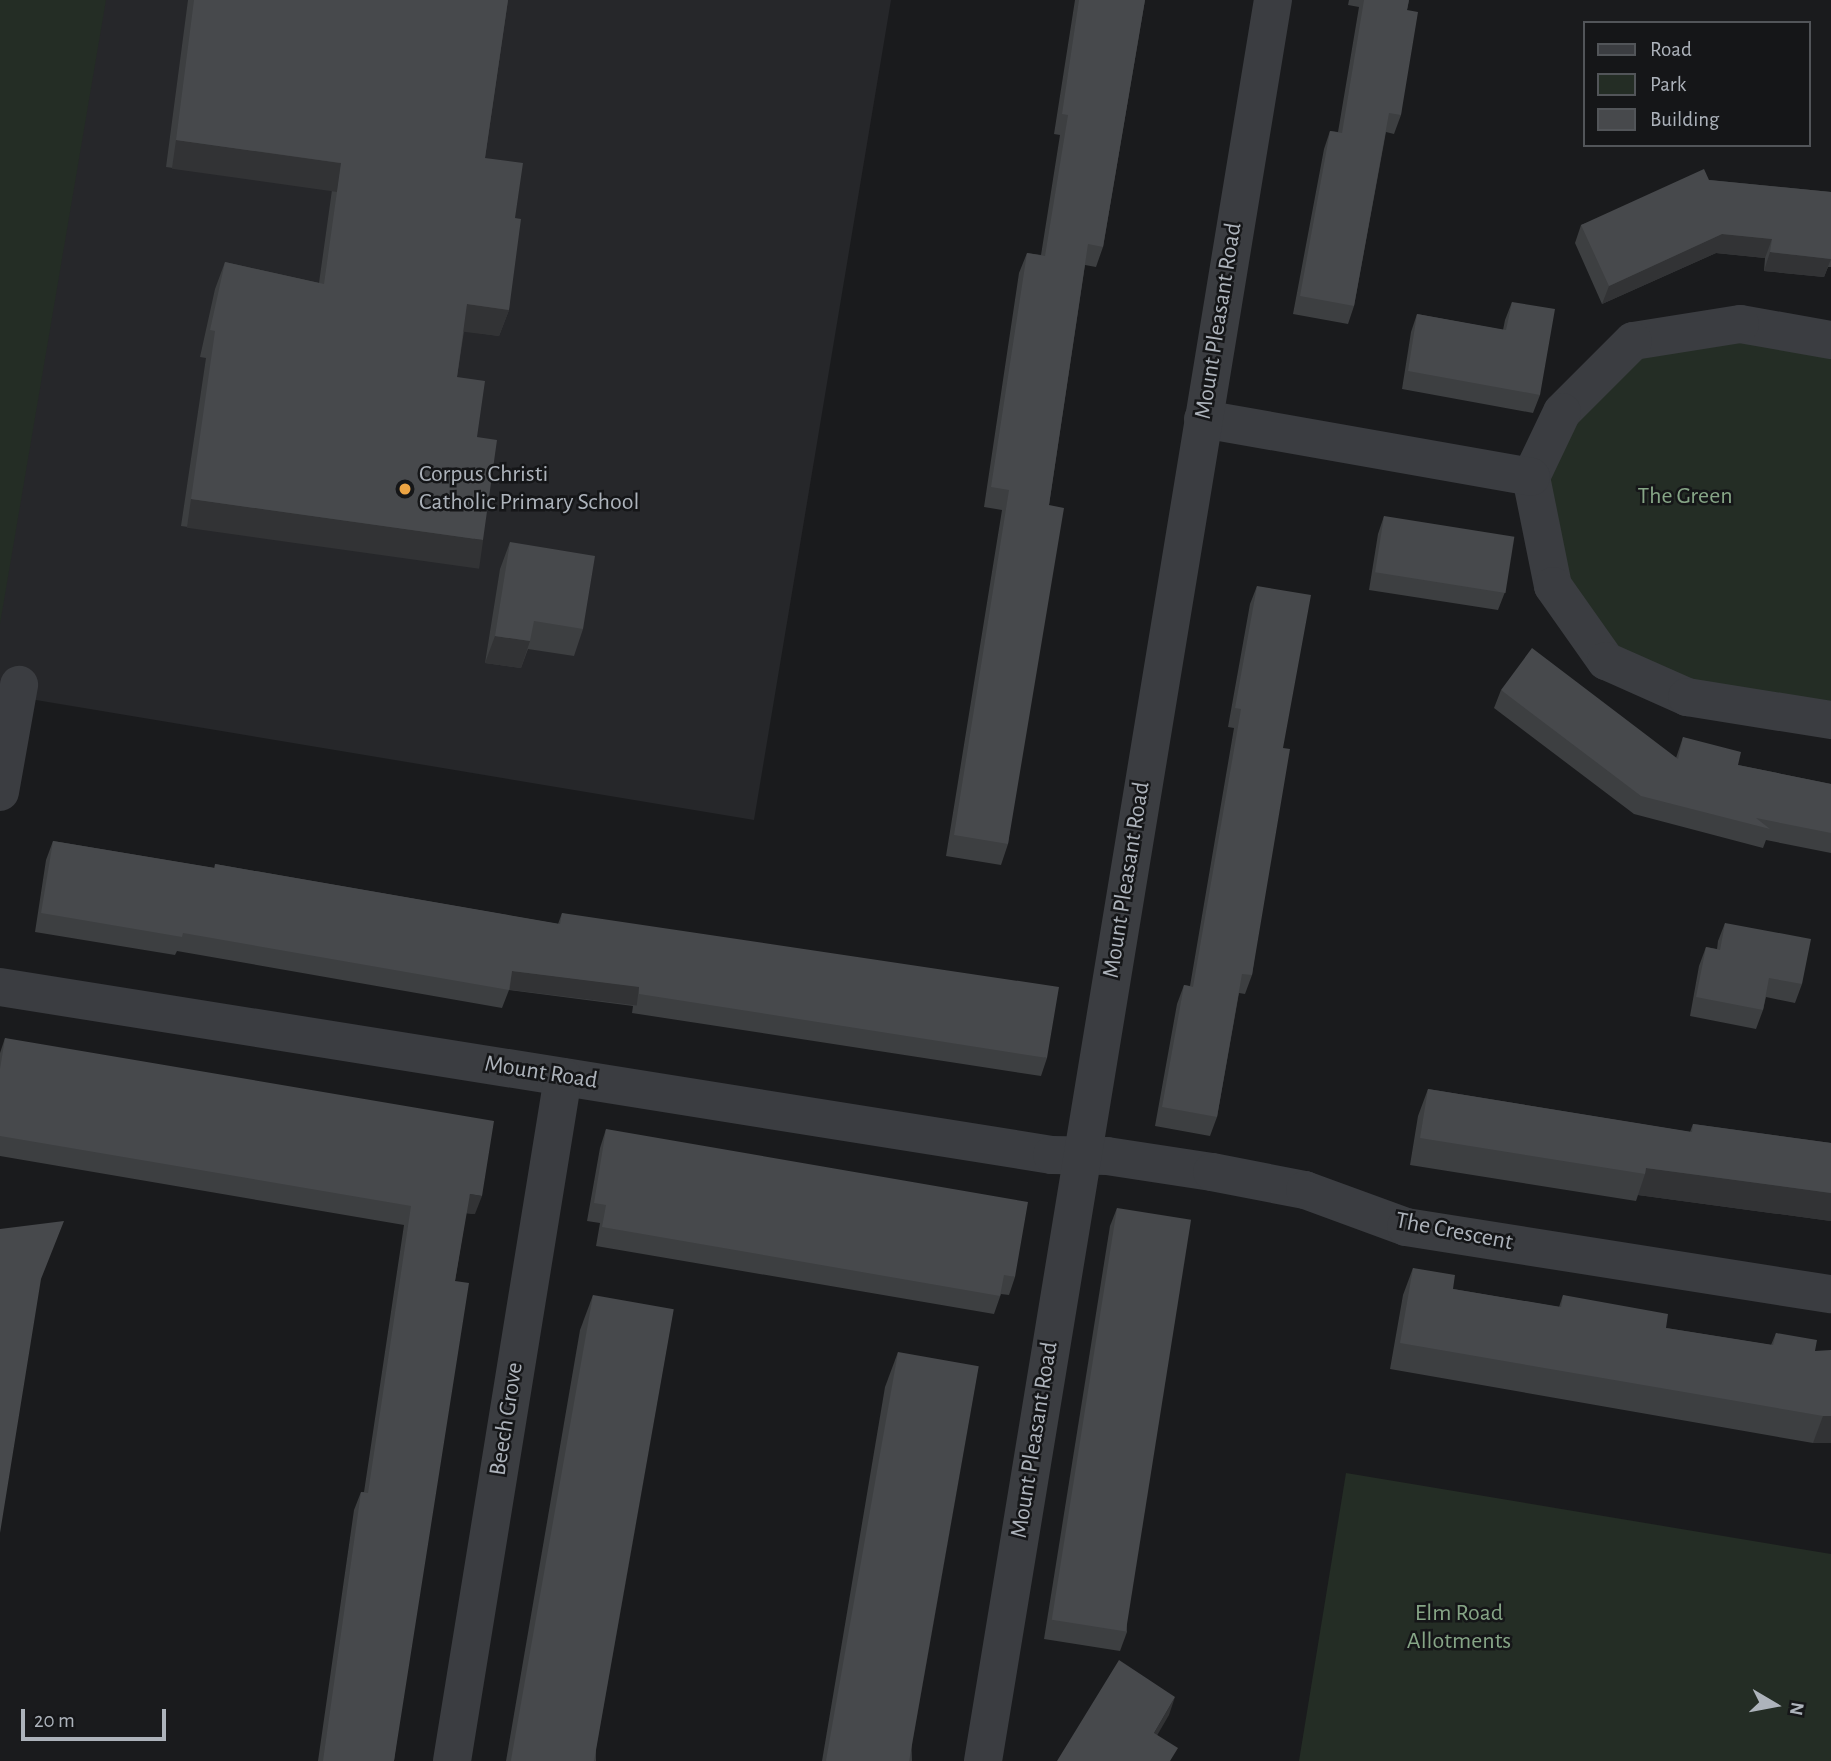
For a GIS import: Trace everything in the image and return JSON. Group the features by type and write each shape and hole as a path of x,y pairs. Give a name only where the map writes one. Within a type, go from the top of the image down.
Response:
{"street":[{"name":"Mount Pleasant Road","path":"983,1761 1273,0"},
{"path":"1831,340 1740,324 1633,341 1562,412 1531,477 1553,586 1606,661 1687,697 1831,720"},
{"path":"1203,419 1531,477"},
{"path":"0,792 19,685"},
{"name":"Mount Road","path":"0,987 1052,1155 1081,1156"},
{"name":"Beech Grove","path":"452,1761 563,1077"},
{"name":"The Crescent","path":"1081,1156 1305,1190 1406,1227 1831,1294"}],"shaded area":[{"name":"Corpus Christi Catholic Primary School","path":"0,0 891,0 754,820 0,694"}],"green space":[{"path":"0,0 106,0 0,624"},
{"name":"The Green","path":"1831,340 1831,720 1606,661 1553,586 1531,477 1633,341"},
{"name":"Elm Road Allotments","path":"1346,1473 1831,1554 1831,1761 1299,1761"}],"building":[{"path":"194,0 508,0 485,158 523,163 515,218 521,219 509,310 467,304 457,377 485,381 477,437 497,440 483,540 191,499 215,331 210,330 225,262 324,284 341,163 176,140"},
{"path":"1079,0 1145,0 1103,247 1088,244 1049,505 1064,508 1008,844 954,835 1009,490 991,487 1027,253 1045,256 1068,115 1062,114"},
{"path":"1364,0 1409,0 1407,10 1418,12 1401,115 1389,113 1354,306 1300,296 1330,131 1342,133"},
{"path":"1704,169 1709,180 1831,192 1831,259 1770,252 1772,239 1722,234 1609,286 1581,225"},
{"path":"1512,302 1555,309 1540,395 1408,371 1417,314 1506,330"},
{"path":"1384,516 1514,537 1505,593 1375,572"},
{"path":"510,542 595,556 583,629 534,621 530,641 495,636"},
{"path":"1257,586 1311,595 1283,748 1290,749 1252,975 1242,974 1217,1117 1162,1107 1184,985 1193,987 1241,709 1235,708"},
{"path":"1532,648 1678,759 1683,737 1741,752 1738,765 1831,784 1831,833 1756,818 1770,829 1641,796 1501,690"},
{"path":"53,841 215,868 215,864 560,924 562,913 1059,987 1047,1058 639,994 639,987 512,971 509,990 183,933 182,937 41,913"},
{"path":"1725,923 1811,939 1802,984 1769,978 1763,1010 1696,997 1706,947 1720,950"},
{"path":"5,1038 494,1121 482,1196 470,1194 455,1281 469,1283 394,1761 323,1761 361,1492 368,1493 411,1206 0,1136 0,1069"},
{"path":"1428,1089 1692,1132 1693,1124 1831,1143 1831,1193 1646,1168 1645,1174 1420,1138"},
{"path":"606,1129 1028,1202 1015,1277 1004,1275 1000,1296 602,1227 606,1205 594,1203"},
{"path":"1117,1208 1191,1220 1126,1632 1052,1620"},
{"path":"64,1221 41,1279 0,1533 0,1229"},
{"path":"1413,1268 1455,1275 1453,1289 1561,1307 1563,1295 1668,1314 1666,1328 1773,1345 1776,1333 1817,1340 1815,1351 1831,1350 1831,1416 1400,1343"},
{"path":"593,1295 674,1309 594,1761 511,1761"},
{"path":"898,1352 979,1366 909,1761 826,1761"},
{"path":"1119,1660 1175,1697 1154,1733 1178,1748 1170,1761 1057,1761"}],"place":[{"name":"Corpus Christi Catholic Primary School","path":"405,489"}]}
